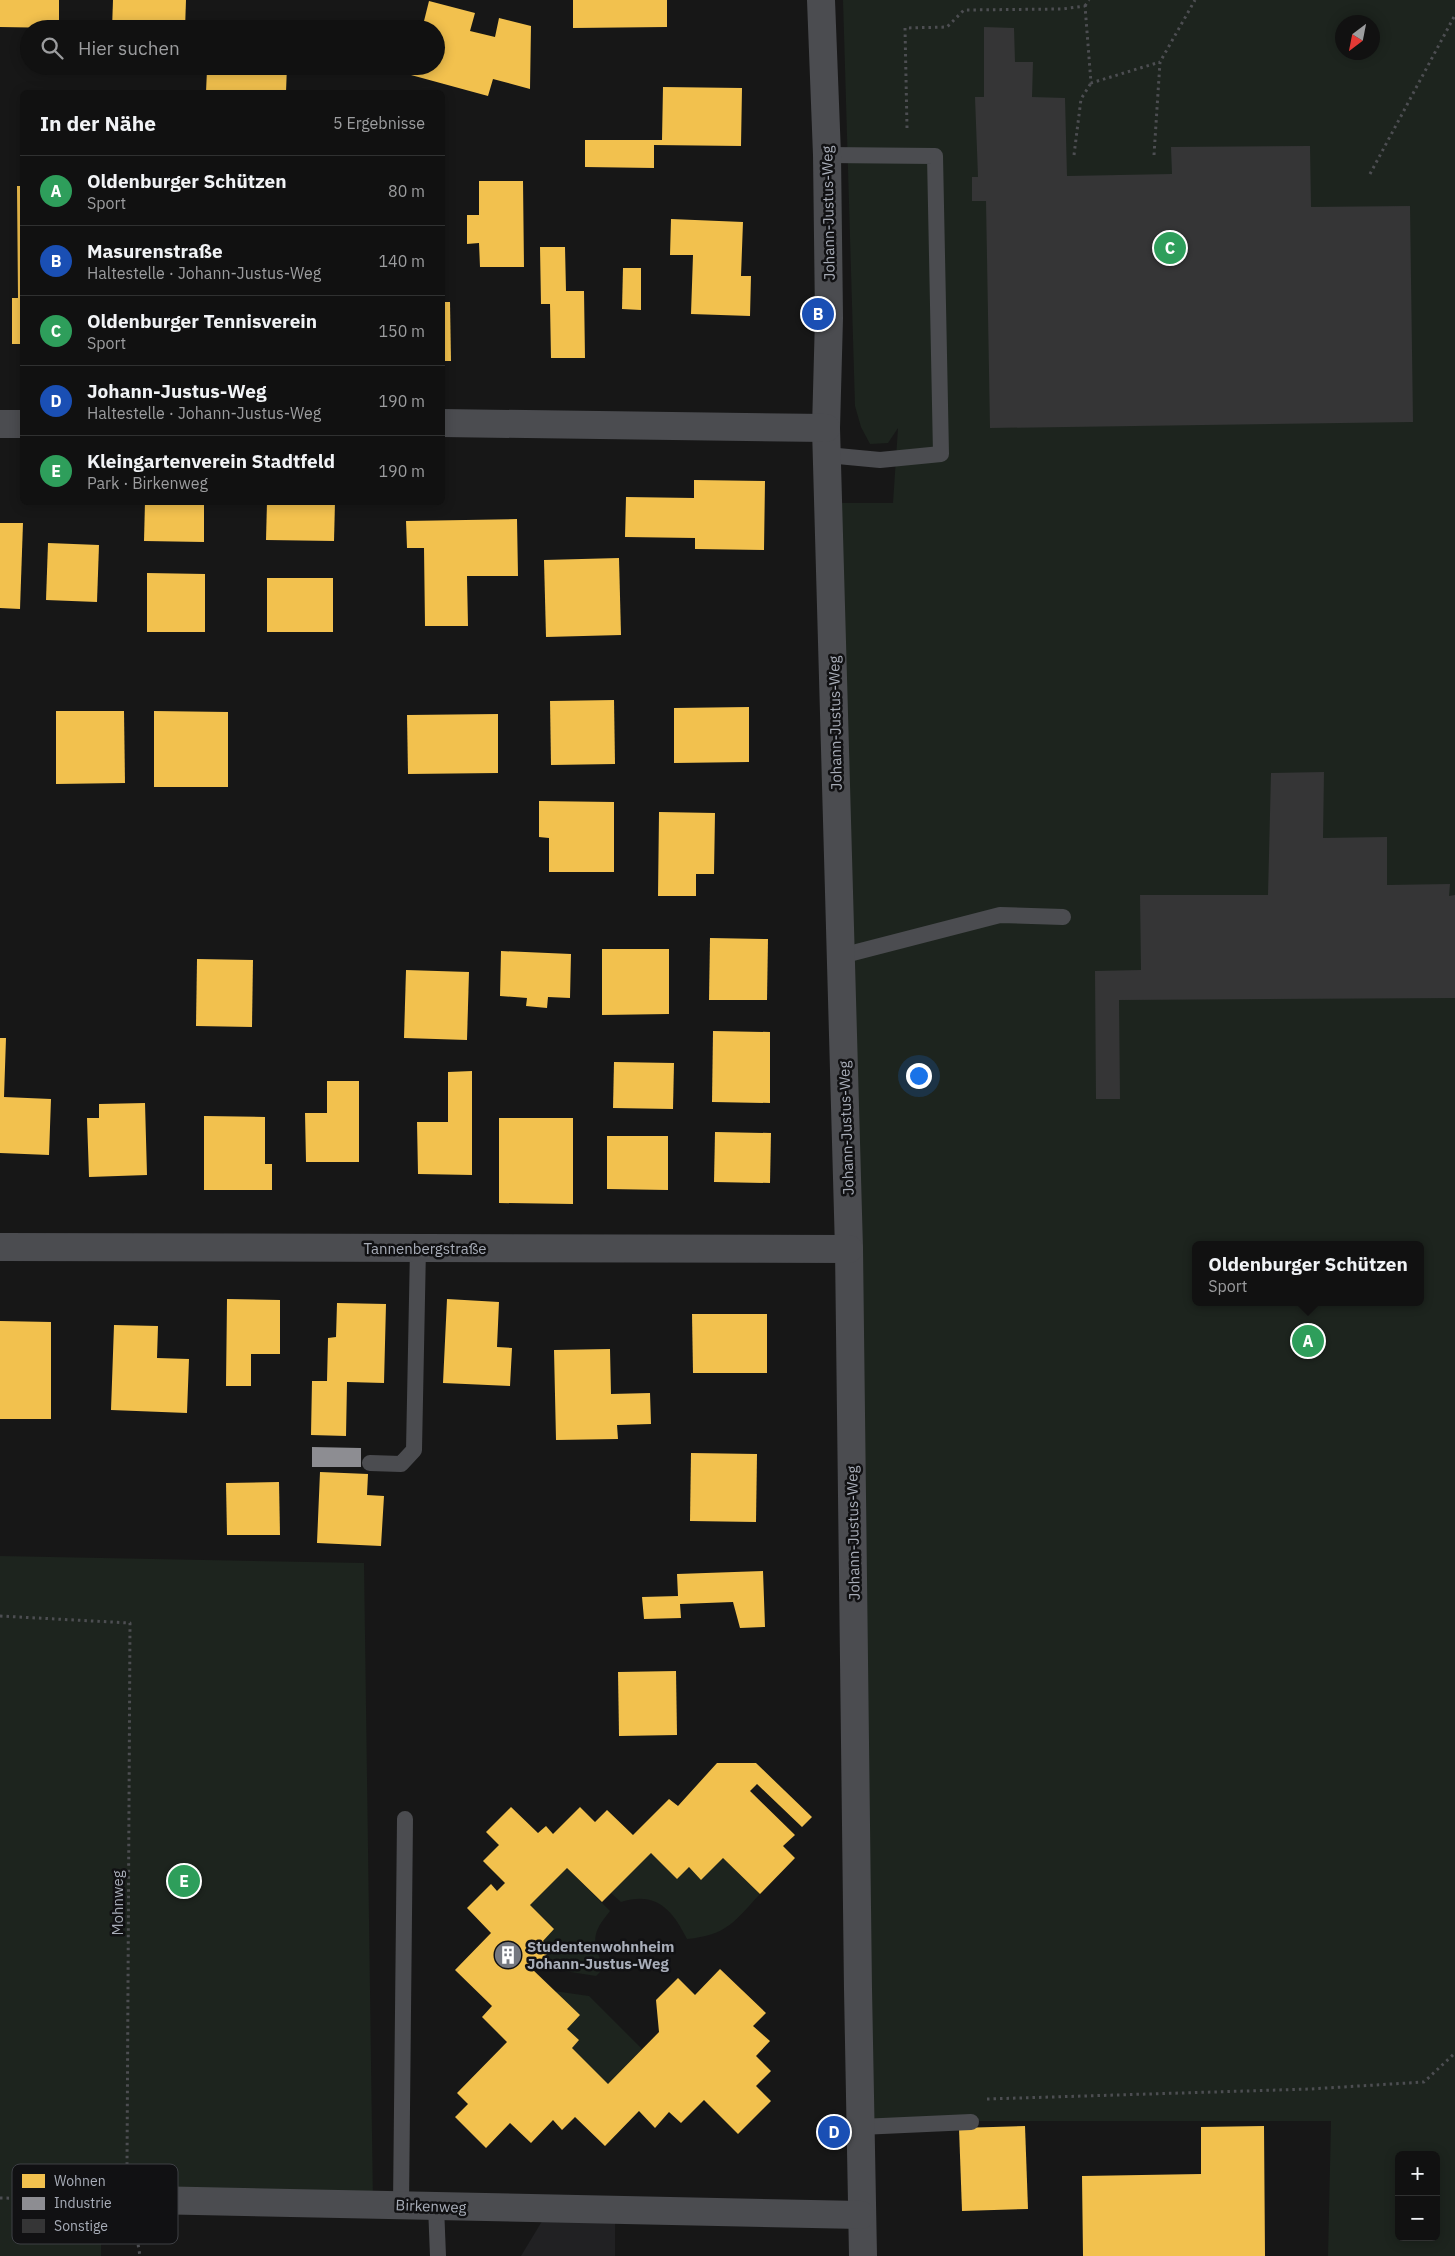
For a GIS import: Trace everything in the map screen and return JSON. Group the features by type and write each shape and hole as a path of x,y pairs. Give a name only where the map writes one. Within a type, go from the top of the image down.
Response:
{"street":[{"name":"Johann-Justus-Weg","path":"821,0 827,155 829,318 826,428 849,1249 863,2256"},
{"path":"445,423 826,428"},
{"path":"0,424 20,424"},
{"name":"Tannenbergstraße","path":"0,1247 849,1249"},
{"name":"Birkenweg","path":"178,2201 862,2215"}],"lane":[{"path":"827,155 934,156 941,454 880,460 827,455"},
{"path":"841,956 1000,916 1063,917"},
{"path":"370,1463 401,1464 414,1450 418,1248"},
{"path":"401,2205 405,1819"},
{"path":"860,2127 971,2122"},
{"path":"436,2206 438,2256"}],"path":[{"path":"1074,155 1081,99 1091,83 1085,6 1088,0"},
{"path":"1154,154 1160,62 1195,0"},
{"path":"934,156 906,127 905,28 947,28 964,10 1062,9 1085,6"},
{"path":"1370,174 1455,15"},
{"path":"1091,83 1160,62"},
{"name":"Mohnweg","path":"0,1616 130,1623 127,2164"},
{"path":"985,2099 1310,2089 1424,2082 1455,2053"}],"shaded area":[{"path":"843,0 1455,0 1455,2256 1328,2256 1331,2121 865,2121 829,503 893,503 898,428 888,443 870,444 861,427 855,406"},
{"path":"0,1556 364,1563 373,2204 178,2200 178,2164 12,2164 12,2244 101,2244 101,2256 0,2256"},
{"path":"651,1853 677,1879 689,1867 701,1879 723,1858 760,1894 729,1926 712,1934 687,1939 675,1919 662,1905 644,1899 621,1902 611,1893"},
{"path":"567,1868 610,1911 599,1926 595,1938 597,1951 604,1968 596,1976 558,1970 541,1960 552,1949 543,1941 554,1928 530,1905"},
{"path":"554,1991 589,1996 642,2049 608,2084 572,2048"},
{"path":"550,2208 615,2210 615,2256 521,2256"}],"building: Wohnen":[{"path":"0,0 59,0 59,20 20,20 20,27 0,27"},
{"path":"113,0 186,0 185,20 112,20"},
{"path":"573,0 667,0 667,27 573,28"},
{"path":"429,1 475,13 470,31 495,37 499,18 531,26 530,89 493,79 488,96 411,75 445,75 445,20 424,20"},
{"path":"207,75 287,75 286,90 206,90"},
{"path":"663,87 742,88 741,146 654,145 654,168 585,167 585,140 662,140"},
{"path":"479,181 523,181 524,267 480,267 479,243 467,244 467,215 479,215"},
{"path":"17,186 20,186 20,344 12,344 12,298 18,298"},
{"path":"671,219 743,222 741,276 751,276 750,316 691,314 693,255 670,255"},
{"path":"540,247 565,247 566,291 584,291 585,358 551,358 550,304 541,304"},
{"path":"623,268 641,268 641,310 622,309"},
{"path":"445,302 450,302 451,361 445,361"},
{"path":"694,480 765,481 764,550 695,549 695,538 625,537 626,497 694,498"},
{"path":"145,505 204,505 204,542 144,541"},
{"path":"267,505 335,505 334,541 266,540"},
{"path":"517,519 518,576 467,576 468,626 425,626 424,548 407,548 406,521"},
{"path":"0,523 23,523 20,609 0,608"},
{"path":"48,543 99,545 97,602 46,600"},
{"path":"619,558 621,635 546,637 544,560"},
{"path":"147,573 205,574 205,632 147,632"},
{"path":"267,578 333,578 333,632 267,632"},
{"path":"614,700 615,764 551,765 550,701"},
{"path":"749,707 749,762 674,763 674,708"},
{"path":"56,711 124,711 125,783 56,784"},
{"path":"154,711 228,712 228,787 154,787"},
{"path":"498,714 498,773 408,774 407,715"},
{"path":"539,801 614,802 614,872 549,872 549,838 539,837"},
{"path":"659,812 715,813 714,874 696,874 696,896 658,896"},
{"path":"710,938 768,939 767,1000 709,1000"},
{"path":"602,949 669,949 669,1014 602,1015"},
{"path":"501,951 571,954 570,998 548,997 547,1008 526,1006 527,998 500,996"},
{"path":"197,959 253,960 252,1027 196,1026"},
{"path":"406,970 469,972 467,1040 404,1038"},
{"path":"713,1031 770,1032 770,1103 712,1102"},
{"path":"0,1038 6,1038 4,1097 51,1099 49,1155 0,1153"},
{"path":"614,1062 674,1063 673,1109 613,1108"},
{"path":"472,1071 472,1175 418,1174 417,1122 448,1122 448,1072"},
{"path":"327,1081 359,1081 359,1162 306,1162 305,1113 327,1113"},
{"path":"145,1103 147,1175 89,1177 87,1118 99,1118 99,1104"},
{"path":"204,1116 265,1117 265,1164 272,1164 272,1190 204,1190"},
{"path":"499,1118 573,1118 573,1204 499,1203"},
{"path":"715,1132 771,1133 770,1183 714,1182"},
{"path":"607,1136 668,1136 668,1190 607,1189"},
{"path":"227,1299 280,1300 280,1354 251,1354 251,1386 226,1386"},
{"path":"447,1299 499,1302 497,1347 512,1348 510,1386 443,1383"},
{"path":"337,1303 386,1304 384,1383 347,1382 346,1436 311,1435 312,1381 327,1381 328,1338 336,1337"},
{"path":"692,1314 767,1314 767,1373 693,1373"},
{"path":"0,1321 51,1322 51,1419 0,1419"},
{"path":"114,1325 158,1326 157,1358 189,1359 187,1413 111,1410"},
{"path":"610,1349 611,1394 650,1393 651,1424 617,1425 618,1439 556,1440 554,1350"},
{"path":"691,1453 757,1454 756,1522 690,1521"},
{"path":"320,1472 368,1474 367,1495 384,1496 381,1546 317,1543"},
{"path":"279,1482 280,1535 227,1535 226,1483"},
{"path":"763,1571 765,1627 740,1628 733,1602 680,1604 681,1618 644,1619 642,1597 678,1596 677,1574"},
{"path":"676,1671 677,1735 619,1736 618,1672"},
{"name":"Studentenwohnheim Johann-Justus-Weg","path":"717,1763 756,1763 812,1817 802,1827 757,1784 750,1791 795,1835 783,1846 795,1858 760,1894 723,1858 701,1880 689,1867 677,1879 651,1853 602,1902 567,1868 530,1905 554,1929 543,1941 552,1949 532,1969 580,2015 567,2029 579,2040 572,2048 608,2084 659,2032 656,2000 678,1978 695,1995 720,1969 766,2013 753,2026 770,2041 756,2056 771,2071 756,2086 771,2101 738,2134 704,2100 681,2123 669,2112 655,2128 639,2111 605,2146 575,2117 562,2130 553,2120 531,2143 510,2123 486,2148 455,2117 468,2104 457,2093 507,2042 482,2017 492,2006 455,1970 491,1933 467,1908 491,1884 497,1891 505,1883 483,1861 499,1845 486,1832 511,1807 538,1833 546,1826 553,1834 580,1807 595,1822 607,1810 633,1835 669,1799 678,1806"},
{"path":"1025,2126 1028,2209 962,2211 959,2128"},
{"path":"1264,2126 1265,2256 1083,2256 1082,2176 1201,2174 1201,2127"}],"building: Industrie":[{"path":"312,1447 361,1448 361,1467 312,1467"}],"building: Sonstige":[{"path":"984,27 1014,28 1015,62 1033,62 1032,97 1065,98 1067,176 1172,174 1171,147 1310,146 1311,207 1410,206 1413,422 990,428 986,201 972,201 972,177 978,177 975,97 984,97"},
{"path":"1324,772 1323,838 1387,837 1387,885 1450,884 1449,896 1455,895 1455,998 1119,1000 1120,1099 1096,1099 1095,971 1141,970 1140,895 1268,895 1271,773"}],"place":[{"name":"Oldenburger Tennisverein","path":"1170,248"},
{"name":"Masurenstraße","path":"818,314"},
{"name":"Oldenburger Schützen","path":"1308,1341"},
{"name":"Kleingartenverein Stadtfeld","path":"184,1881"},
{"name":"Studentenwohnheim Johann-Justus-Weg","path":"508,1955"},
{"name":"Johann-Justus-Weg","path":"834,2132"}]}
